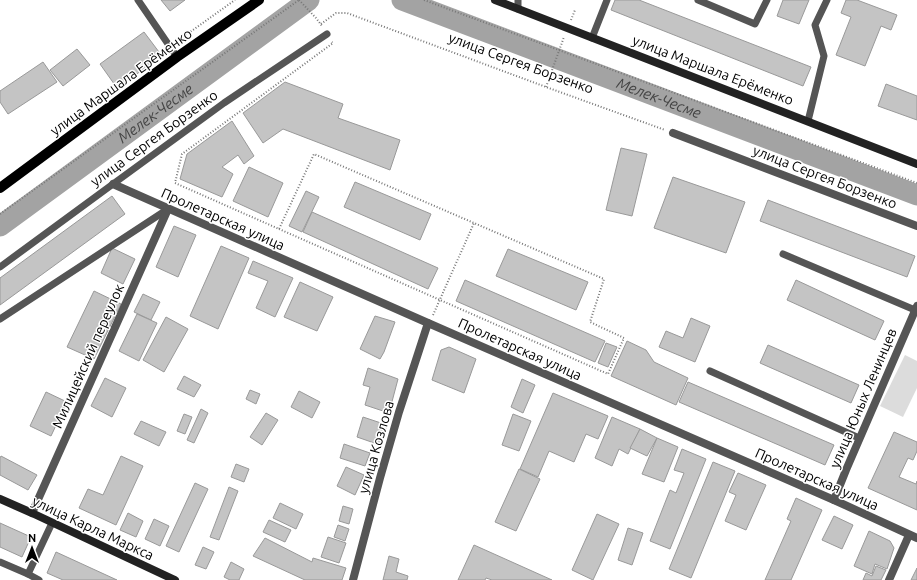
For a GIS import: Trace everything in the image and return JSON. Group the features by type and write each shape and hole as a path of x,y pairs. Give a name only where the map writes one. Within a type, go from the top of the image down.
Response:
{"main road":[{"name":"улица Маршала Ерёменко","path":"0,188 177,56 259,0"},
{"name":"улица Маршала Ерёменко","path":"497,1 518,4 592,38 917,164"},
{"name":"улица Карла Маркса","path":"0,499 32,513 161,577 175,580"}],"street":[{"name":"улица Сергея Борзенко","path":"673,133 917,226"},
{"name":"Пролетарская улица","path":"113,184 834,500 917,538"},
{"name":"Милицейский переулок","path":"32,513 168,209"},
{"name":"улица Юных Ленинцев","path":"834,500 859,438 914,320 916,308"},
{"name":"улица Козлова","path":"353,580 399,412 428,323"},
{"path":"889,580 909,535"}],"lane":[{"path":"138,0 177,56"},
{"path":"592,38 607,0"},
{"path":"698,0 755,24 767,0"},
{"path":"808,121 824,56 815,25 827,0"},
{"name":"улица Сергея Борзенко","path":"0,267 224,104 327,34"},
{"path":"0,319 168,209"},
{"path":"783,254 916,308"},
{"path":"710,371 859,438"},
{"path":"28,574 52,523"},
{"path":"0,562 39,580"}],"path":[{"path":"170,46 235,0"},
{"path":"0,214 299,0 316,18"},
{"path":"424,0 917,183"},
{"name":"улица Сергея Борзенко","path":"320,24 336,13 348,13 673,133"},
{"path":"279,229 314,154 604,279 590,322 624,338 608,374 279,229 175,183 182,154 333,43 327,34"},
{"path":"546,87 559,50"},
{"path":"428,323 440,300 474,223"}],"shaded area":[{"path":"905,355 917,361 917,388 903,417 880,406"}],"building":[{"path":"161,0 185,0 170,11"},
{"path":"615,0 639,0 811,67 803,86 611,10"},
{"path":"783,0 809,0 799,24 777,16"},
{"path":"846,0 857,0 897,15 891,30 881,26 865,66 836,55 851,17 841,13"},
{"path":"144,32 162,56 117,88 100,64"},
{"path":"77,49 90,65 63,86 50,70"},
{"path":"43,62 57,82 8,114 0,102 0,91"},
{"path":"285,82 343,104 338,118 400,140 390,170 283,129 263,143 243,113"},
{"path":"886,84 917,96 917,120 878,106"},
{"path":"232,121 254,156 244,164 238,155 222,167 233,174 222,197 180,179 187,154"},
{"path":"621,148 647,154 632,216 606,210"},
{"path":"249,167 283,183 268,217 233,201"},
{"path":"673,177 745,202 726,253 654,228"},
{"path":"355,182 431,214 420,240 344,207"},
{"path":"306,191 319,197 302,232 289,226"},
{"path":"112,196 125,214 0,305 0,278"},
{"path":"768,200 915,256 907,277 760,221"},
{"path":"312,212 438,268 428,289 303,232"},
{"path":"174,226 196,235 178,277 156,267"},
{"path":"221,246 249,258 218,329 190,316"},
{"path":"112,248 135,259 123,284 101,273"},
{"path":"508,249 588,282 576,310 496,276"},
{"path":"253,261 293,278 275,317 256,308 268,281 248,273"},
{"path":"465,280 605,341 595,362 456,301"},
{"path":"796,280 884,321 875,340 787,300"},
{"path":"300,282 333,297 317,331 284,317"},
{"path":"94,291 121,304 94,359 67,347"},
{"path":"143,294 160,302 151,320 134,312"},
{"path":"137,314 157,323 139,361 119,351"},
{"path":"375,316 395,322 380,359 360,349"},
{"path":"166,317 188,329 164,372 143,360"},
{"path":"691,318 710,326 695,362 659,347 666,331 683,338"},
{"path":"627,341 646,350 654,362 688,378 676,405 611,376"},
{"path":"606,343 617,347 608,367 598,363"},
{"path":"768,345 859,385 851,403 760,363"},
{"path":"449,347 476,359 464,393 432,380 441,350"},
{"path":"368,368 398,379 389,413 365,405 370,387 363,385"},
{"path":"184,376 201,385 194,397 177,389"},
{"path":"105,378 126,388 112,417 91,406"},
{"path":"522,379 535,385 523,413 511,407"},
{"path":"688,382 834,445 825,465 679,402"},
{"path":"250,390 260,394 256,404 246,399"},
{"path":"299,391 320,402 312,418 291,407"},
{"path":"46,392 67,402 51,436 30,426"},
{"path":"553,393 608,416 598,439 586,434 574,462 549,451 538,477 520,469"},
{"path":"201,409 208,413 194,443 187,440"},
{"path":"266,413 278,420 262,445 250,437"},
{"path":"184,414 192,417 185,434 177,431"},
{"path":"513,414 531,421 519,451 502,445"},
{"path":"363,417 387,425 380,445 357,437"},
{"path":"612,417 640,429 628,454 619,449 612,466 595,458"},
{"path":"141,421 166,432 159,446 134,434"},
{"path":"640,429 657,438 647,456 630,448"},
{"path":"894,432 917,442 917,451 913,460 908,458 899,477 916,484 917,481 917,510 868,488"},
{"path":"657,438 678,447 664,482 642,474"},
{"path":"344,444 370,453 365,466 340,458"},
{"path":"682,449 706,459 670,549 650,541 670,490 676,493 684,473 674,470"},
{"path":"1,456 37,475 28,490 0,475"},
{"path":"121,456 143,466 116,525 79,508 88,489 103,495"},
{"path":"713,462 735,471 691,578 669,569"},
{"path":"236,464 249,469 244,482 231,477"},
{"path":"346,467 364,475 355,495 337,486"},
{"path":"519,469 540,479 516,531 495,522"},
{"path":"738,473 766,485 746,530 725,521 736,495 729,492"},
{"path":"195,483 208,489 179,552 166,546"},
{"path":"229,487 238,491 219,540 210,537"},
{"path":"796,498 822,510 791,580 765,580 791,521 787,519"},
{"path":"280,503 303,514 296,529 273,518"},
{"path":"343,506 353,509 349,524 339,521"},
{"path":"128,513 143,521 136,537 120,530"},
{"path":"597,514 619,524 593,580 572,570"},
{"path":"834,516 853,525 842,549 822,540"},
{"path":"154,519 169,526 160,546 145,539"},
{"path":"269,520 291,530 285,542 263,532"},
{"path":"0,523 31,537 22,557 0,547"},
{"path":"338,525 349,529 345,541 334,537"},
{"path":"628,528 643,533 632,565 618,560"},
{"path":"869,531 890,541 894,548 887,569 875,564 872,574 854,566"},
{"path":"328,537 346,543 339,563 321,557"},
{"path":"265,538 312,562 313,558 346,568 342,580 305,580 253,556"},
{"path":"474,545 552,580 492,580 486,578 485,580 458,580"},
{"path":"203,547 214,552 206,569 195,565"},
{"path":"56,552 117,580 63,580 47,573"},
{"path":"389,556 399,559 396,572 408,576 407,580 383,580"},
{"path":"231,562 244,569 239,580 230,580 224,577"},
{"path":"876,566 886,570 881,580 863,580 866,573 872,576"},
{"path":"917,568 917,580 911,580"}],"waterway":[{"name":"Мелек-Чесме","path":"0,226 309,0"},
{"name":"Мелек-Чесме","path":"402,0 917,195"}]}
